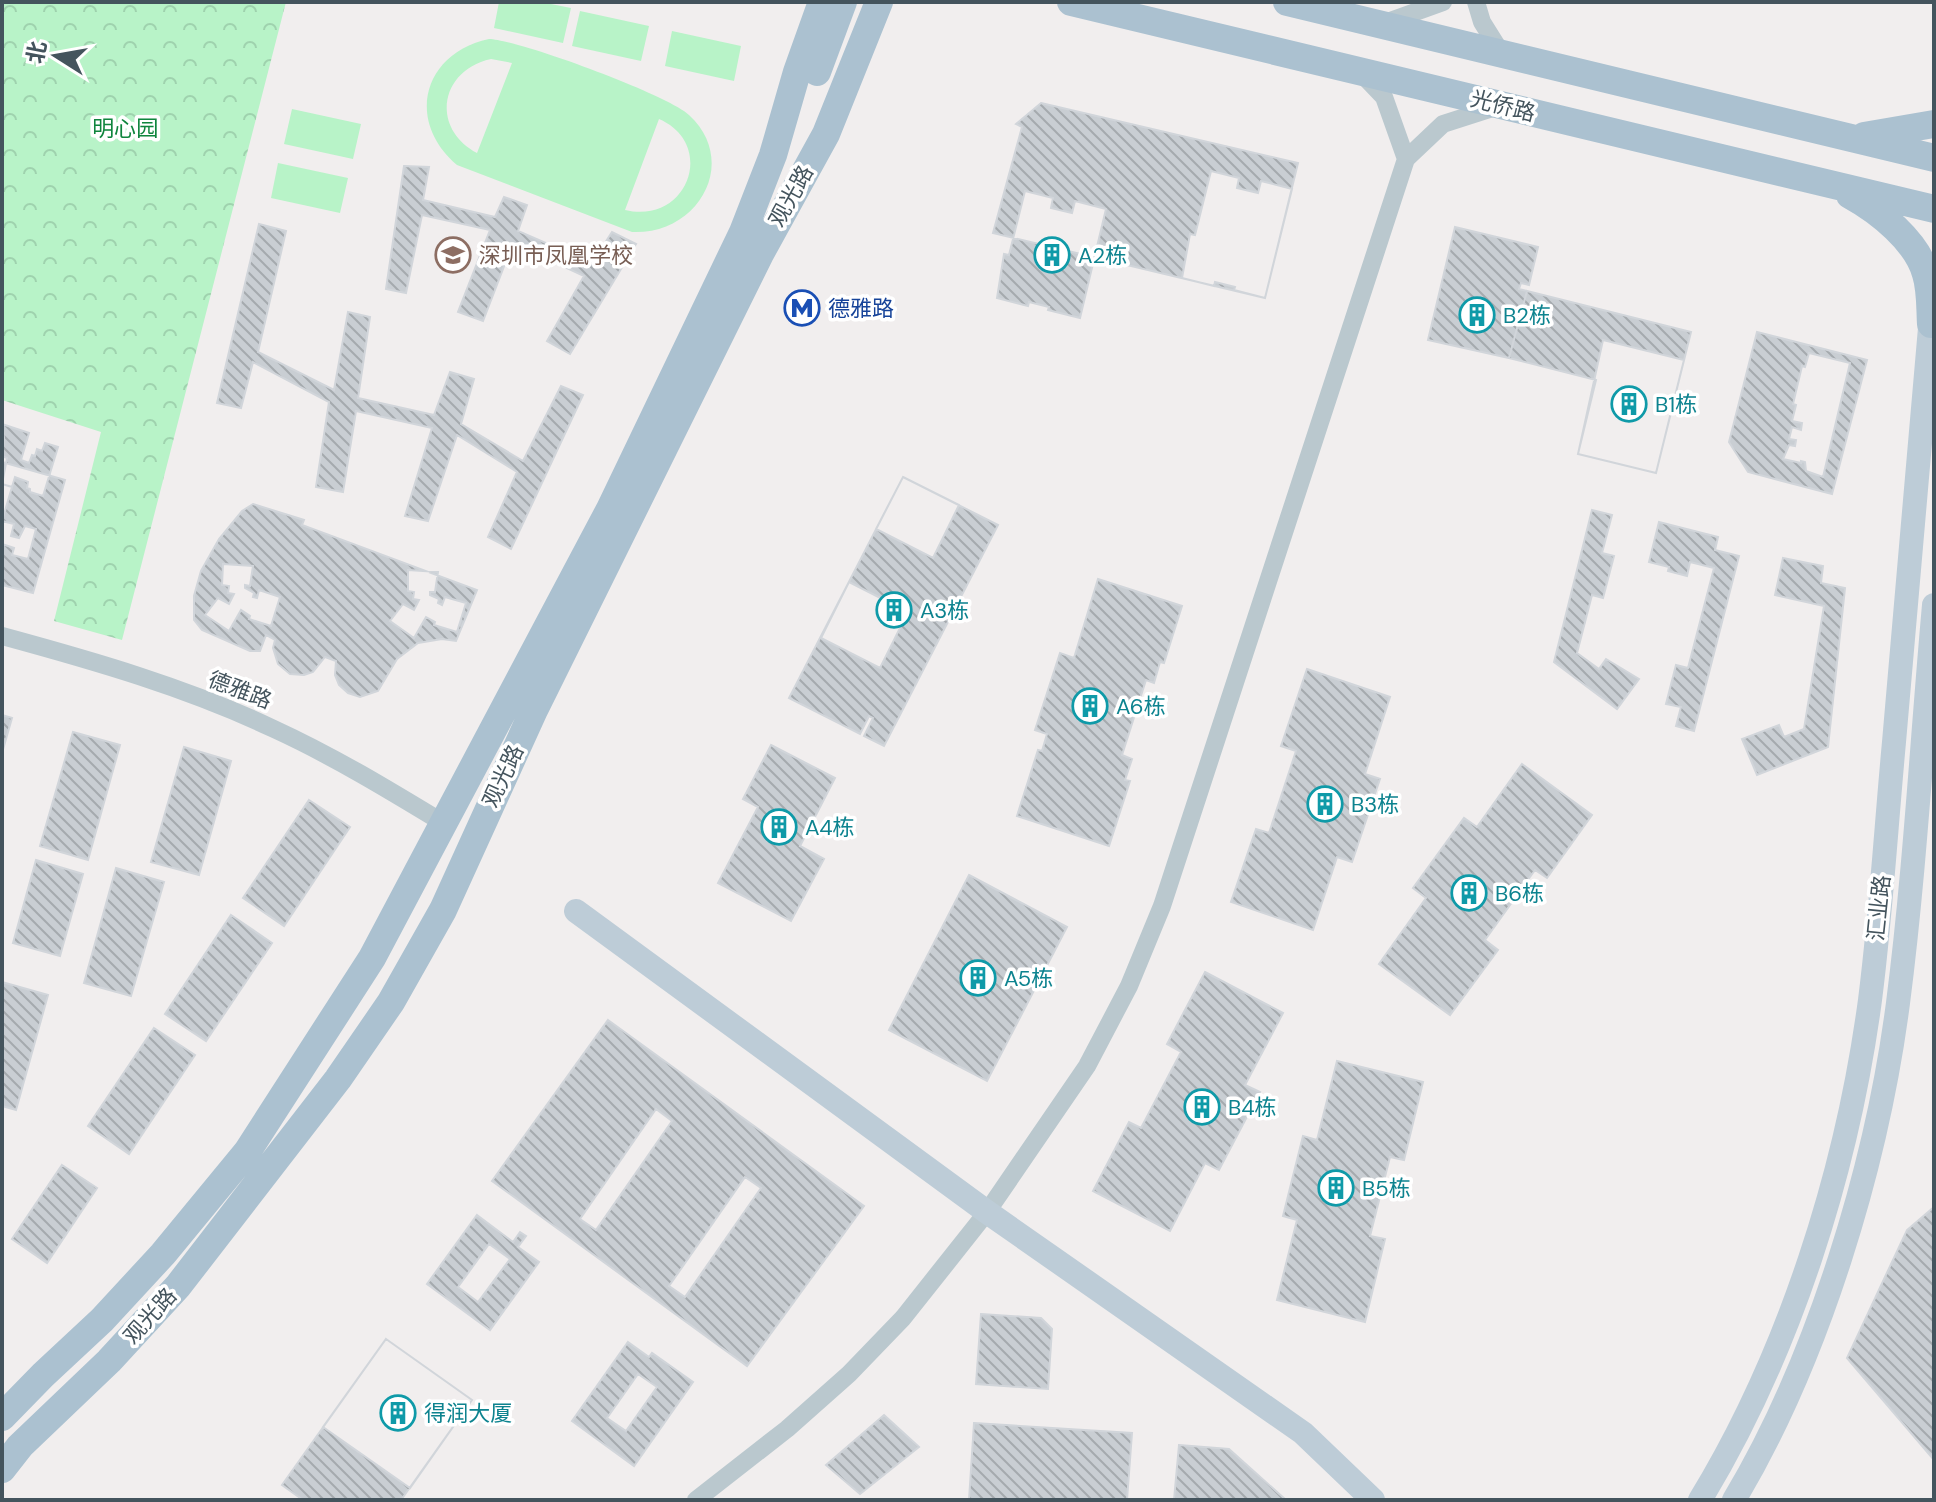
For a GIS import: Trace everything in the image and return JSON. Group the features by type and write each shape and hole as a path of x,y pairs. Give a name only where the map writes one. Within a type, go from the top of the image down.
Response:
{"main road":[{"name":"观光路","path":"2,1417 102,1320 163,1254 247,1152 372,958 610,509 743,232 773,155 797,72 822,2"},
{"path":"774,227 806,104 843,2"},
{"name":"观光路","path":"2,1469 20,1446 109,1361 178,1286 338,1079 391,1002 443,910 534,710 774,227 826,134 879,2"},
{"name":"光侨路","path":"1071,2 1934,209"},
{"path":"1287,2 1934,158"},
{"path":"1841,136 1875,136 1934,124"},
{"path":"1832,185 1863,202 1884,219 1918,255 1926,273 1931,324"}],"street":[{"path":"1380,24 1443,2"},
{"path":"1476,2 1482,22 1502,54"},
{"path":"1357,69 1384,97 1406,159"},
{"path":"696,1500 787,1429 849,1374 903,1318 987,1212 1087,1066 1129,986 1162,906 1406,159 1443,124 1500,106"},
{"name":"汇业路","path":"1700,1500 1752,1404 1784,1330 1818,1228 1853,1096 1869,1001 1878,915 1934,287"},
{"name":"汇业路","path":"1734,1500 1778,1416 1810,1341 1837,1265 1881,1102 1898,1005 1934,605"},
{"name":"德雅路","path":"2,636 153,681 273,728 445,824"},
{"path":"576,911 987,1212 1303,1433 1373,1500"}],"green space":[{"name":"明心园","path":"2,2 286,2 122,640 54,621 101,432 2,400"},
{"path":"499,2 541,2 571,8 563,43 494,28"},
{"path":"580,11 649,26 641,61 572,46"},
{"path":"672,31 741,46 734,81 665,66"},
{"path":"489,39 530,48 624,82 676,106 689,115 704,134 711,154 711,173 704,192 692,209 676,222 655,230 632,232 457,165 441,148 431,129 427,109 429,91 436,73 449,58","holes":["491,59 512,63 477,153 462,142 452,129 447,115 447,101 461,75 474,65","659,119 677,131 687,146 690,163 687,180 679,194 665,206 647,211 625,210"]},
{"path":"292,109 361,124 353,159 284,144"},
{"path":"278,163 348,178 340,213 271,198"}],"building":[{"path":"1041,103 1298,163 1265,298 993,233 1022,127 1016,124"},
{"path":"404,166 429,167 423,200 495,217 504,197 527,205 518,231 592,263 612,232 636,244 570,354 547,341 584,276 513,243 483,321 458,312 490,230 422,215 406,293 386,289"},
{"path":"1211,171 1239,178 1237,188 1258,193 1261,181 1292,189 1265,298 1215,282 1214,286 1182,278 1190,234 1195,235"},
{"name":"A2栋","path":"1025,191 1053,198 1051,208 1072,213 1075,201 1106,209 1080,318 1029,302 1028,306 997,298 1004,254 1009,255"},
{"path":"259,224 286,231 258,352 334,390 348,312 370,317 358,398 434,415 450,372 474,379 461,424 523,461 561,386 583,395 511,549 488,537 517,472 457,435 428,521 405,516 432,428 356,411 343,492 316,487 329,402 253,362 241,408 217,403"},
{"name":"B2栋","path":"1455,227 1538,247 1529,285 1521,283 1519,289 1527,291 1509,358 1428,340"},
{"path":"1527,291 1691,332 1656,473 1578,454 1596,380 1509,358"},
{"path":"1757,332 1867,360 1832,494 1748,472 1729,442"},
{"name":"B1栋","path":"1603,340 1684,360 1674,400 1669,398 1667,407 1672,408 1656,473 1578,454"},
{"path":"1809,353 1850,363 1823,477 1806,471 1805,462 1783,459 1789,445 1795,446 1796,440 1789,439 1792,427 1801,430 1802,423 1792,421 1796,405 1793,404 1802,366 1805,367"},
{"path":"2,424 29,433 21,460 29,463 37,449 42,451 45,443 58,447 43,496 30,492 28,482 15,477 12,487 2,484 7,458 2,456"},
{"path":"2,462 65,480 33,593 2,585"},
{"name":"A3栋","path":"903,477 998,525 884,746 864,736 873,718 869,716 860,734 789,698"},
{"path":"903,477 959,505 933,558 876,529"},
{"path":"2,484 12,487 2,521"},
{"path":"253,504 304,520 302,525 477,590 456,641 442,639 418,643 397,659 378,691 360,697 348,693 339,685 335,675 336,661 325,657 313,672 290,674 278,664 273,648 275,640 266,635 260,651 250,651 202,630 194,620 194,596 201,571 219,539 242,511"},
{"path":"1592,510 1612,515 1602,553 1614,556 1603,598 1592,595 1577,653 1599,669 1606,659 1639,679 1617,709 1554,662"},
{"path":"2,521 14,524 11,536 19,538 25,526 36,529 28,559 12,555 14,548 2,544"},
{"path":"1659,522 1718,537 1715,550 1739,556 1694,731 1676,726 1681,707 1666,704 1676,665 1688,668 1714,568 1690,562 1687,576 1649,562"},
{"path":"1783,558 1823,566 1821,583 1845,588 1828,747 1757,775 1742,739 1779,725 1784,737 1804,729 1824,606 1775,595"},
{"path":"223,564 253,566 250,586 245,585 245,588 254,593 253,597 257,598 259,590 280,597 271,626 249,619 250,616 241,610 229,631 205,615 218,598 229,604 234,594 228,593 229,586 222,585"},
{"path":"408,570 438,572 435,592 430,592 430,595 439,599 438,603 442,605 445,597 466,603 457,632 434,625 435,622 426,617 414,638 390,621 403,604 414,610 419,600 413,599 414,592 408,591"},
{"name":"A6栋","path":"1098,579 1182,606 1164,663 1160,662 1154,683 1146,680 1122,755 1132,759 1125,780 1130,781 1109,846 1017,816 1038,750 1042,751 1047,734 1035,730 1060,653 1074,658"},
{"path":"849,582 908,612 880,668 821,638"},
{"name":"B3栋","path":"1307,669 1390,697 1365,774 1380,779 1352,862 1337,857 1313,930 1231,902 1256,829 1269,833 1296,751 1281,746"},
{"path":"2,715 12,718 2,753"},
{"path":"73,732 120,745 88,860 40,846"},
{"name":"A4栋","path":"771,745 835,778 800,846 824,859 791,921 718,883 758,807 743,799"},
{"path":"184,747 231,761 199,875 151,862"},
{"name":"B6栋","path":"1522,764 1592,815 1547,878 1535,870 1485,940 1498,950 1450,1015 1379,964 1426,898 1413,888 1464,818 1477,827"},
{"path":"309,800 350,827 284,926 243,898"},
{"path":"36,860 83,874 60,956 13,943"},
{"path":"116,868 164,882 131,996 84,983"},
{"name":"A5栋","path":"969,875 1067,927 987,1081 889,1030"},
{"path":"231,915 272,943 206,1041 165,1014"},
{"name":"B4栋","path":"1205,972 1283,1013 1245,1085 1260,1092 1219,1170 1205,1163 1170,1231 1093,1191 1129,1122 1141,1128 1181,1052 1167,1044"},
{"path":"2,982 48,995 16,1110 2,1106"},
{"path":"608,1020 864,1206 747,1366 492,1181","holes":["656,1109 672,1121 596,1230 580,1219","745,1177 761,1188 685,1297 669,1286"]},
{"path":"154,1028 195,1055 129,1154 88,1126"},
{"name":"B5栋","path":"1337,1061 1423,1082 1404,1160 1390,1157 1370,1236 1385,1239 1365,1322 1277,1300 1297,1220 1283,1216 1303,1136 1317,1140"},
{"path":"62,1165 97,1188 47,1263 12,1239"},
{"path":"1934,1207 1934,1460 1847,1358 1907,1230"},
{"path":"477,1215 513,1242 520,1232 526,1236 518,1247 539,1262 490,1330 427,1284","holes":["489,1244 510,1259 478,1302 458,1287"]},
{"path":"981,1314 1041,1318 1052,1329 1048,1389 976,1384"},
{"name":"得润大厦","path":"386,1339 472,1400 410,1488 323,1427"},
{"name":"得润大厦","path":"386,1339 472,1400 401,1500 303,1500 282,1485"},
{"path":"628,1342 649,1357 652,1353 693,1382 634,1466 572,1421","holes":["638,1374 657,1387 626,1431 607,1418"]},
{"path":"884,1415 919,1447 860,1494 826,1465"},
{"path":"974,1423 1132,1433 1127,1500 969,1500"},
{"path":"1179,1445 1229,1449 1286,1500 1174,1500"}],"place":[{"name":"深圳市凤凰学校","path":"453,255"},
{"name":"A2栋","path":"1052,255"},
{"name":"德雅路","path":"802,308"},
{"name":"B2栋","path":"1477,315"},
{"name":"B1栋","path":"1629,404"},
{"name":"A3栋","path":"894,610"},
{"name":"A6栋","path":"1090,706"},
{"name":"B3栋","path":"1325,804"},
{"name":"A4栋","path":"779,827"},
{"name":"B6栋","path":"1469,893"},
{"name":"A5栋","path":"978,978"},
{"name":"B4栋","path":"1202,1107"},
{"name":"B5栋","path":"1336,1188"},
{"name":"得润大厦","path":"398,1413"}]}
